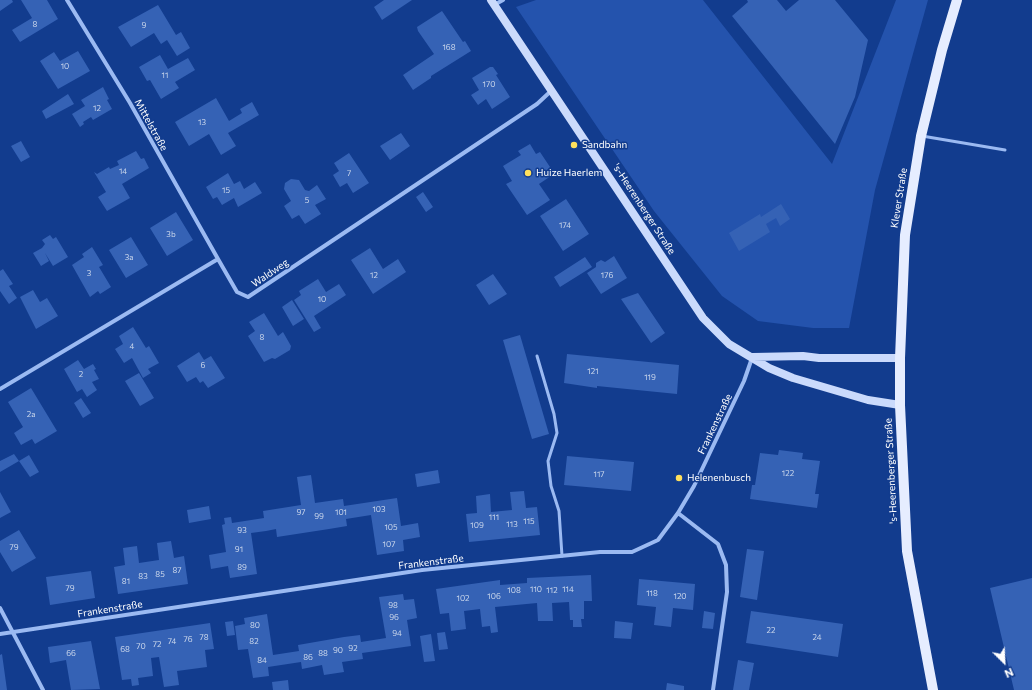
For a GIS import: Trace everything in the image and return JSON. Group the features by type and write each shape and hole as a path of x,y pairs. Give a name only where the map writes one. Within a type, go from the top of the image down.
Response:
{"main road":[{"name":"Klever Straße","path":"900,405 900,358 905,235 921,136 942,50 957,0"},
{"name":"'s-Heerenberger Straße","path":"900,405 908,551 933,690"}],"street":[{"name":"Mittelstraße","path":"67,0 130,103 218,259"},
{"path":"493,2 503,0"},
{"name":"'s-Heerenberger Straße","path":"493,2 703,318 729,344 769,368 794,378 868,400 900,405"},
{"name":"Waldweg","path":"218,259 236,292 248,297 537,104 552,91"},
{"path":"0,389 218,259"},
{"path":"752,357 803,356 819,358 900,358"},
{"name":"Frankenstraße","path":"0,634 422,570 600,552 632,552 658,540 678,513 694,486 744,381 752,357"},
{"path":"678,513 718,544 726,565 727,592 713,690"},
{"path":"0,608 14,632 43,690"}],"lane":[{"path":"921,136 1006,150"},
{"path":"537,356 554,414 557,433 548,461 551,486 559,511 562,556"}],"shaded area":[{"path":"536,0 703,0 832,164 896,0 928,0 875,190 849,328 813,328 758,321 722,296 654,211 516,7"}],"building":[{"path":"0,0 12,0 13,2 0,11"},
{"path":"21,0 47,0 58,19 20,42 12,30 32,18"},
{"path":"384,0 412,0 382,20 374,7"},
{"path":"747,0 777,0 786,11 799,0 835,0 868,40 855,97 835,144 732,16 748,2"},
{"path":"158,5 176,35 181,32 190,48 177,56 167,40 161,44 154,33 131,47 118,27"},
{"path":"442,11 471,51 431,76 431,78 413,90 403,75 434,54 418,31 417,27"},
{"path":"78,51 90,71 58,89 40,61 54,52 60,61"},
{"path":"160,55 168,69 188,58 195,70 175,82 179,88 161,99 150,80 147,81 139,67"},
{"path":"490,67 493,67 498,74 496,75 510,97 492,109 486,99 478,105 471,95 479,90 472,78"},
{"path":"103,87 109,99 107,100 112,109 93,120 91,117 83,122 84,124 80,127 72,114 85,106 81,100"},
{"path":"68,94 74,104 46,119 42,111"},
{"path":"216,98 229,121 242,113 240,109 252,102 259,115 228,133 236,146 221,155 209,134 189,146 175,122"},
{"path":"401,133 410,146 390,160 380,146"},
{"path":"21,141 30,157 21,162 11,146"},
{"name":"Huize Haerlem","path":"530,144 536,154 540,152 550,167 547,170 551,176 539,184 550,200 527,215 506,184 512,181 503,166 521,155 518,151"},
{"path":"136,151 141,159 144,158 149,168 122,184 130,198 107,211 98,197 106,192 94,172 97,174 109,167 110,169 119,165 117,161"},
{"path":"349,153 369,183 353,193 347,183 340,187 333,175 339,171 334,163"},
{"path":"228,173 234,184 240,181 244,189 255,182 262,193 238,207 234,198 222,205 217,197 213,199 206,187"},
{"path":"291,179 299,180 305,190 309,191 317,185 326,199 315,205 321,214 305,224 299,215 292,219 284,206 291,201 284,189 285,183"},
{"path":"423,192 433,207 426,212 416,197"},
{"path":"566,199 589,234 563,251 540,216"},
{"path":"781,204 790,219 780,226 776,218 766,224 770,232 739,251 729,233 760,214 761,217"},
{"path":"176,212 193,240 167,256 150,228"},
{"path":"50,235 53,239 56,237 68,257 53,266 45,253 49,261 41,266 33,253 42,248 45,244 42,240"},
{"path":"131,237 148,265 126,278 109,250"},
{"path":"92,247 103,265 99,267 111,287 100,294 98,291 90,297 72,265 84,257 82,254"},
{"path":"370,248 383,269 398,259 406,272 373,294 351,260"},
{"path":"614,256 627,278 601,294 587,273 596,267 596,263 601,260 605,262"},
{"path":"585,257 592,267 560,287 554,277"},
{"path":"3,269 13,284 9,286 17,298 9,304 0,291 0,271"},
{"path":"493,274 507,294 489,305 476,285"},
{"path":"318,279 326,292 339,284 346,295 314,316 321,328 314,332 294,300 301,295 299,291"},
{"path":"33,290 40,302 47,298 58,316 36,329 20,297"},
{"path":"638,293 665,333 651,343 621,299"},
{"path":"292,300 304,319 293,326 282,307"},
{"path":"264,313 278,336 283,332 291,346 290,350 275,359 272,358 264,362 248,336 255,331 249,322"},
{"path":"133,327 146,348 149,346 159,363 148,369 151,373 143,378 132,358 124,363 115,349 123,344 119,336"},
{"path":"520,335 549,434 532,439 503,340"},
{"path":"199,352 204,360 211,356 225,378 208,388 203,381 200,383 196,377 187,382 177,366"},
{"path":"567,354 679,365 677,394 597,386 597,388 564,383"},
{"path":"78,360 84,369 93,364 96,369 94,370 99,379 92,382 97,390 87,397 82,389 77,392 64,369"},
{"path":"139,373 154,398 140,406 125,381"},
{"path":"31,388 57,431 35,444 32,439 21,445 14,433 23,427 8,402"},
{"path":"81,398 91,413 83,418 74,403"},
{"path":"779,450 803,453 802,459 820,461 815,494 819,494 817,508 750,499 752,485 755,485 760,453 778,455"},
{"path":"14,454 19,461 0,472 0,461"},
{"path":"29,455 39,472 30,477 19,461"},
{"path":"567,456 634,462 631,491 564,485"},
{"path":"438,470 440,483 417,487 415,474"},
{"path":"311,475 315,503 343,499 344,506 397,498 401,526 418,523 420,537 403,540 404,551 377,555 371,515 346,519 347,526 277,537 276,529 251,533 257,574 230,578 228,566 211,569 209,555 226,552 222,525 225,524 224,518 231,517 232,523 264,518 263,511 301,505 297,477"},
{"path":"524,491 526,508 537,507 540,535 469,542 466,514 477,513 476,496 490,494 491,512 512,510 510,492"},
{"path":"0,492 11,512 0,518"},
{"path":"209,506 211,519 189,523 187,510"},
{"path":"19,530 36,558 12,572 0,552 0,541"},
{"path":"171,541 174,558 184,556 188,584 118,594 114,567 125,565 123,548 137,546 139,563 159,560 157,543"},
{"path":"747,549 764,551 757,600 740,597"},
{"path":"91,571 95,598 50,605 46,577"},
{"path":"591,575 592,601 584,601 584,619 581,619 582,627 573,627 573,620 570,620 569,602 552,603 553,621 538,621 537,603 495,607 498,632 491,633 490,626 482,627 480,609 464,611 466,629 451,631 449,613 440,614 436,589 500,580 500,585 527,583 527,578"},
{"path":"1032,578 1032,690 1014,690 990,588"},
{"path":"639,579 695,584 693,610 673,608 671,627 654,625 656,607 637,605"},
{"path":"403,594 404,600 414,599 417,618 407,620 411,646 362,653 363,659 342,662 344,672 324,675 322,665 302,669 301,662 268,667 269,676 253,678 248,649 238,650 235,626 245,624 244,618 267,614 273,655 299,651 298,645 344,637 360,635 361,642 386,638 379,597"},
{"path":"704,611 715,613 713,629 702,628"},
{"path":"751,611 843,624 838,657 746,643"},
{"path":"233,621 235,635 227,636 225,622"},
{"path":"615,621 633,623 631,639 614,638"},
{"path":"210,623 214,649 205,650 207,667 177,671 179,685 164,687 159,657 151,658 153,676 138,678 139,685 132,686 131,679 122,680 115,637"},
{"path":"445,632 448,649 439,650 437,633"},
{"path":"431,634 435,661 424,662 420,636"},
{"path":"91,641 100,689 71,690 66,660 50,663 48,647"},
{"path":"2,654 7,690 0,690 0,655"},
{"path":"738,660 754,663 749,690 733,690"},
{"path":"288,680 289,690 273,690 272,682"},
{"path":"667,683 684,686 684,690 666,690"}],"place":[{"name":"Sandbahn","path":"574,145"},
{"name":"Huize Haerlem","path":"528,173"},
{"name":"Helenenbusch","path":"679,478"}]}
